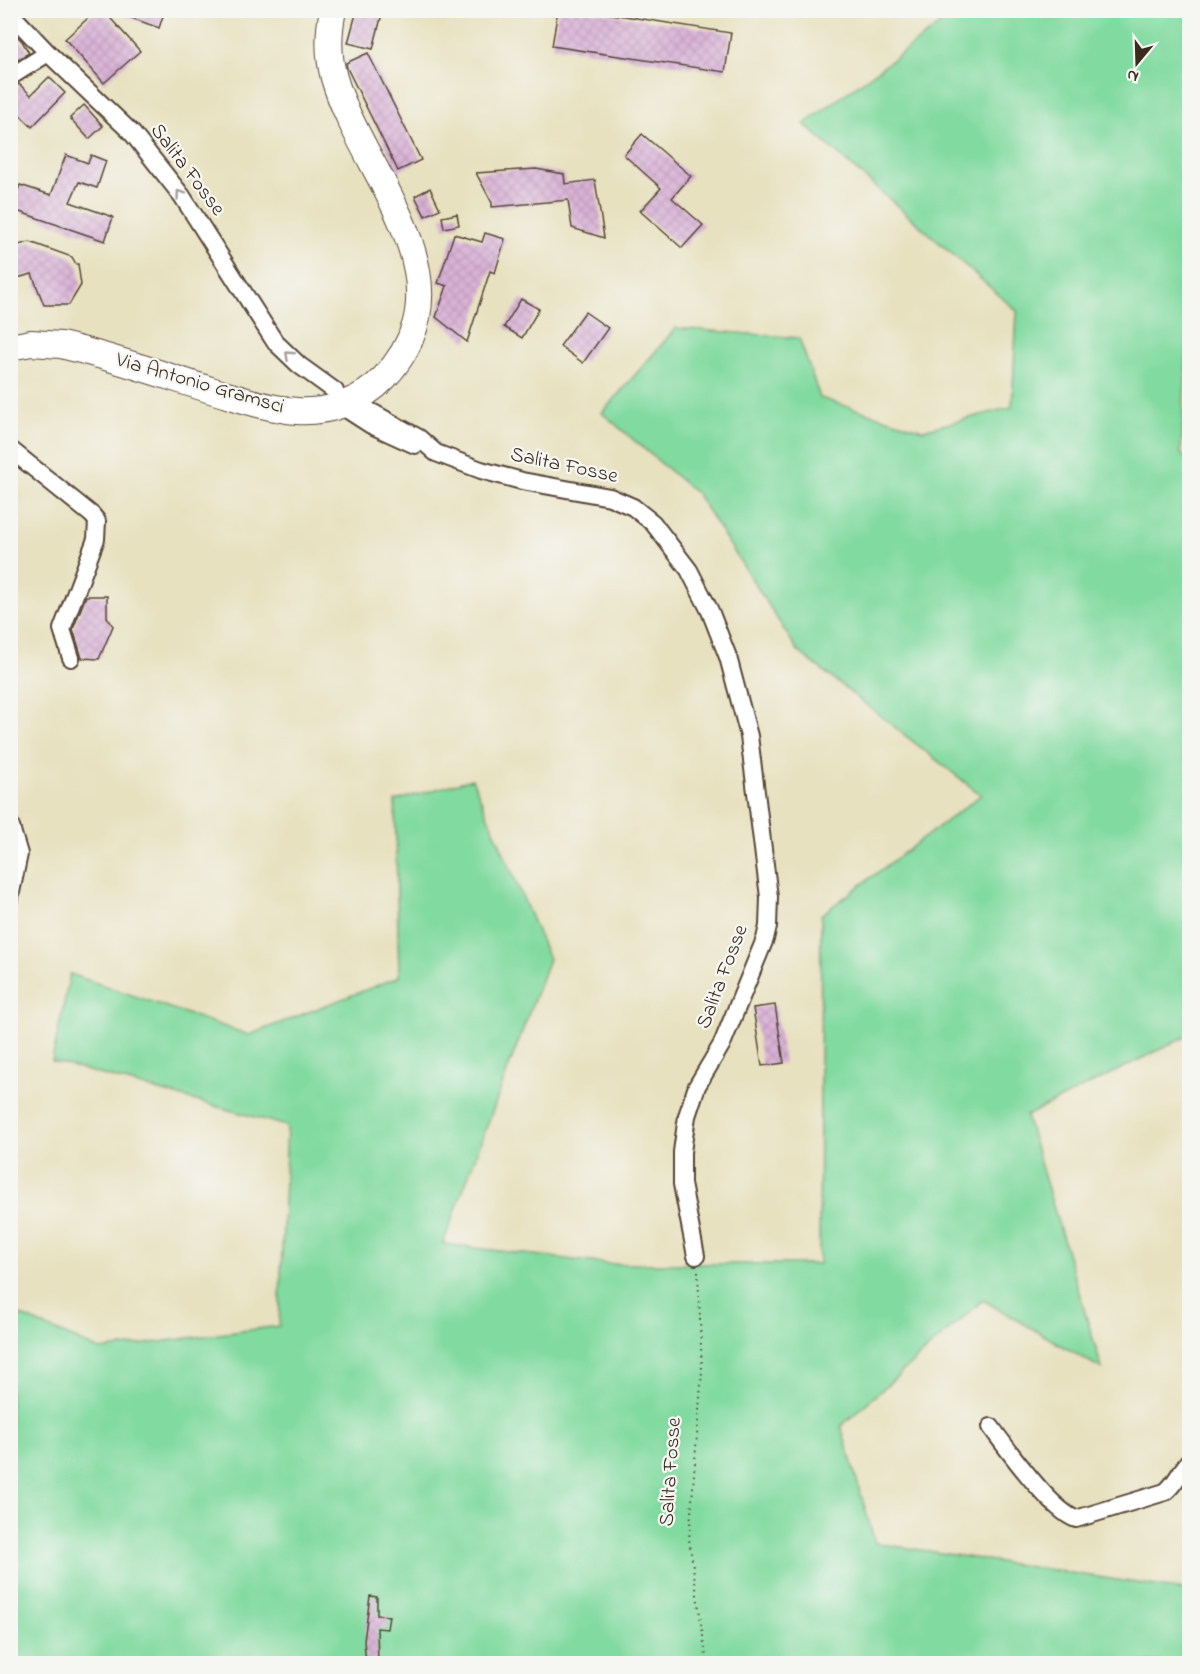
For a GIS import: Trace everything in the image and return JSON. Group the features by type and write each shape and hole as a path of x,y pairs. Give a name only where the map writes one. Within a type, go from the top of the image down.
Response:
{"main road":[{"name":"Via Antonio Gramsci","path":"10,347 32,343 61,345 285,410 314,411 338,398 355,399 373,387 397,362 413,328 420,280 414,252 342,101 333,76 329,48 333,10"}],"street":[{"name":"Salita Fosse","path":"10,14 132,134 182,196 275,342 338,398 371,425 393,436 481,470 504,477 610,497 633,507 644,515 689,570 710,611 728,657 749,736 769,897 765,939 722,1044 697,1086 687,1116 682,1152 682,1185 696,1256"},
{"path":"10,77 48,53"},
{"name":"Salita Fosse","path":"368,410 419,438 436,453"},
{"path":"10,449 93,515 97,521 96,539 63,629 71,658"},
{"path":"10,824 19,854 10,897"},
{"path":"991,1427 1020,1467 1066,1514 1076,1519 1171,1488 1179,1473 1190,1461"}],"path":[{"name":"Salita Fosse","path":"696,1256 700,1290 702,1371 688,1539 707,1664"}],"green space":[{"path":"943,11 1189,11 1190,291 1181,453 1190,463 1189,1035 1026,1116 1102,1369 983,1300 841,1426 875,1543 1189,1591 1189,1663 11,1663 10,1311 100,1350 279,1326 287,1126 52,1061 70,974 249,1035 399,977 395,801 472,779 549,959 443,1244 607,1264 819,1264 821,915 981,795 798,651 697,494 602,413 676,328 799,338 820,398 923,430 1012,407 1017,311 804,124 940,25"}],"building":[{"path":"97,10 103,10 140,51 104,83 65,39"},
{"path":"115,10 165,10 159,28 115,12"},
{"path":"357,10 383,10 373,49 348,43"},
{"path":"558,10 586,10 731,33 725,72 552,46"},
{"path":"10,29 22,41 29,53 10,64"},
{"path":"368,53 421,160 398,171 347,68 346,63"},
{"path":"49,77 65,93 32,127 20,115 10,123 10,93 19,84 31,95"},
{"path":"84,105 103,126 89,139 70,118"},
{"path":"642,134 691,176 672,198 703,225 682,248 640,211 661,188 624,155"},
{"path":"66,155 88,163 91,155 106,161 97,188 79,182 70,202 113,217 105,241 11,209 20,185 51,195"},
{"path":"536,169 564,174 565,184 595,180 604,238 572,228 568,200 492,207 476,173"},
{"path":"430,188 440,209 425,216 415,196"},
{"path":"457,214 459,225 444,228 442,217"},
{"path":"485,233 505,239 495,273 490,271 467,342 436,317 447,286 438,283 454,234 482,242"},
{"path":"30,242 72,257 78,264 81,285 69,305 44,305 32,274 10,280 10,247"},
{"path":"521,299 539,309 522,338 504,327"},
{"path":"585,312 608,328 583,363 560,346"},
{"path":"86,596 107,596 107,617 113,626 99,659 82,658 73,629"},
{"path":"775,1005 784,1063 762,1066 753,1008"},
{"path":"370,1596 377,1597 377,1615 389,1616 387,1629 377,1628 378,1664 366,1664 364,1641"}]}
